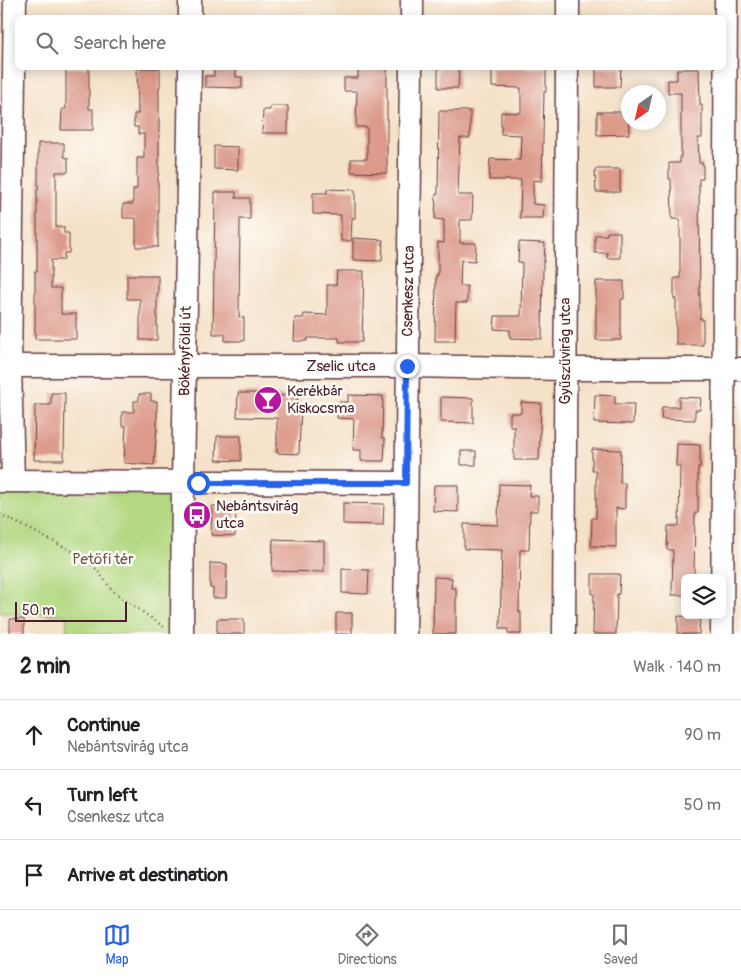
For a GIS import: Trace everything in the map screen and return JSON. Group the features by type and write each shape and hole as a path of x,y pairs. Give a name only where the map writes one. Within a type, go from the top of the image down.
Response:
{"street":[{"path":"15,0 5,366 6,481 406,483"},
{"path":"190,0 190,15"},
{"path":"412,0 412,15"},
{"path":"568,0 568,15"},
{"path":"722,634 732,369 726,0"},
{"name":"Bökényföldi út","path":"174,632 183,483 190,70"},
{"name":"Csenkesz utca","path":"405,634 411,70"},
{"name":"Gyűszűvirág utca","path":"564,634 567,70"},
{"name":"Zselic utca","path":"5,366 407,366 732,369"}],"path":[{"path":"0,514 76,553 97,570 112,590 120,597 174,632"}],"green space":[{"name":"Petőfi tér","path":"0,492 172,493 168,634 67,634 66,615 0,613"}],"building":[{"path":"66,70 89,70 89,109 93,109 93,130 61,130 62,109 66,109"},
{"path":"137,70 160,70 158,247 136,247 136,218 123,218 123,204 133,204 133,189 137,189 137,158 144,158 144,134 138,134 138,127 134,127 134,114 138,114"},
{"path":"214,70 236,70 236,77 242,77 242,88 205,87 205,76 214,76"},
{"path":"358,70 387,70 387,173 351,172 351,159 367,159 367,127 356,127 357,91 344,91 344,78 358,78"},
{"path":"438,70 459,70 458,88 438,88"},
{"path":"492,70 546,70 542,181 533,180 533,204 544,205 543,218 520,218 521,180 489,180 490,159 520,160 521,135 501,134 501,112 521,113 521,88 492,87"},
{"path":"596,70 621,70 620,87 596,87"},
{"path":"677,70 699,70 702,138 698,138 699,163 703,163 703,179 699,179 700,319 703,319 703,345 676,345 674,278 680,278 680,219 672,219 669,163 680,163 681,93 668,93 668,80 677,80"},
{"path":"270,106 288,106 288,133 262,133 263,110 270,110"},
{"path":"439,111 470,111 470,138 460,138 458,195 473,195 472,220 460,220 460,243 476,243 475,261 461,260 460,286 467,286 467,303 456,303 455,341 435,341 438,242 444,243 444,220 435,219 436,194 438,194"},
{"path":"597,112 621,112 621,130 629,130 629,134 597,135"},
{"path":"38,143 64,143 64,157 68,158 68,172 56,172 56,227 64,227 64,233 69,233 69,253 64,253 64,260 51,260 51,288 61,288 61,314 76,314 76,339 35,339"},
{"path":"214,146 238,147 238,170 214,169"},
{"path":"595,169 620,169 620,192 596,192"},
{"path":"327,189 355,190 355,218 352,218 351,241 341,241 341,215 313,214 313,193 327,193"},
{"path":"215,192 236,192 236,198 250,198 250,219 240,219 239,317 244,318 244,341 225,341 225,334 213,334"},
{"path":"607,232 620,232 620,258 607,258 608,253 595,253 595,235 607,235"},
{"path":"353,238 383,240 382,261 353,260"},
{"path":"519,242 545,243 542,339 510,338 510,330 494,329 495,316 521,316 522,262 518,262"},
{"path":"337,271 364,271 362,342 339,342 339,338 308,338 307,341 294,341 295,318 303,318 304,314 327,315 327,285 336,285"},
{"path":"127,275 158,275 157,340 140,340 140,299 127,299"},
{"path":"596,281 624,281 624,299 621,299 621,340 596,340"},
{"path":"51,393 65,393 64,460 34,460 35,405 51,405"},
{"path":"238,393 298,396 297,404 301,404 299,454 277,453 277,418 237,417"},
{"path":"139,394 151,394 151,401 157,401 154,465 124,463 126,426 122,426 122,412 134,412 134,401 139,401"},
{"path":"348,395 383,396 382,438 385,438 384,461 361,461 361,450 353,450 354,419 337,418 338,402 348,402"},
{"path":"595,395 615,396 615,404 634,404 633,424 594,423"},
{"path":"441,397 473,398 473,423 441,422"},
{"path":"679,397 701,398 700,410 695,410 695,420 661,419 662,407 679,407"},
{"path":"521,402 541,403 539,460 514,460 514,426 510,426 510,413 521,413"},
{"path":"217,436 241,436 241,461 216,460"},
{"path":"677,444 700,445 698,513 695,513 694,574 681,574 681,595 672,595 673,550 667,550 668,526 679,526 680,466 676,466"},
{"path":"592,449 621,450 620,483 625,483 625,509 616,508 616,547 591,546 592,518 596,518 596,470 592,470"},
{"path":"461,451 476,451 476,465 461,465"},
{"path":"499,484 530,485 529,496 538,496 538,511 530,511 529,550 520,550 519,612 521,612 521,634 508,634 508,629 500,629 502,550 464,549 464,524 498,525"},
{"path":"434,485 458,485 458,512 433,511"},
{"path":"343,503 384,504 383,525 343,524"},
{"path":"212,506 236,506 235,536 211,535"},
{"path":"273,539 324,541 324,572 272,571"},
{"path":"210,563 227,564 226,598 213,598 213,588 210,588"},
{"path":"342,569 369,570 368,594 342,593"},
{"path":"592,574 620,574 619,594 617,594 616,634 593,634 594,594 592,594"},
{"path":"434,577 452,578 451,588 456,588 456,634 433,634"},
{"path":"336,613 352,613 352,634 336,634"},
{"path":"678,616 681,616 681,619 700,619 699,634 678,634"},
{"path":"10,619 24,619 24,634 10,634"},
{"path":"217,619 244,619 244,634 217,634"}],"place":[{"name":"Kerékbár Kiskocsma","path":"268,400"},
{"name":"Nebántsvirág utca","path":"197,515"}],"route":[{"path":"198,483 406,483 407,366"}]}
